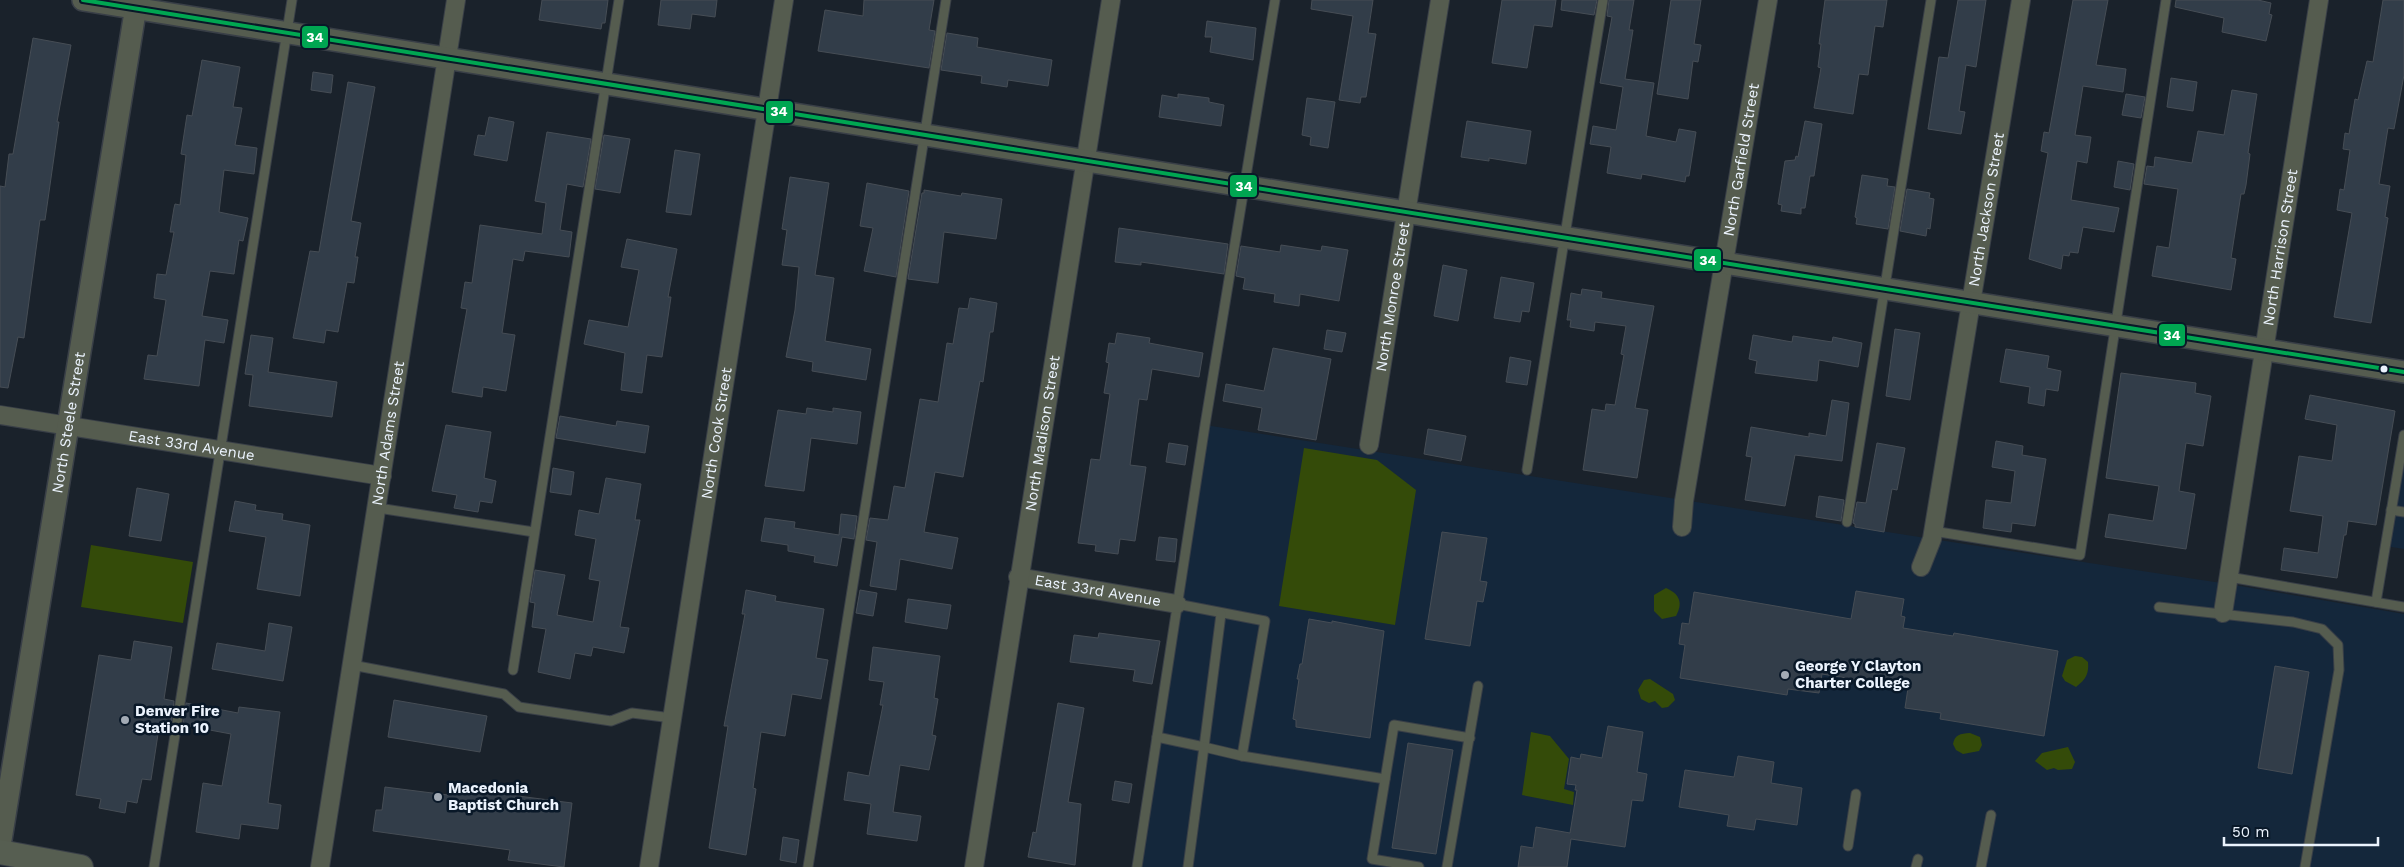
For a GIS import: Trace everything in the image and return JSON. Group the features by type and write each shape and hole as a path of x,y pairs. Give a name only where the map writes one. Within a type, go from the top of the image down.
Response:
{"main road":[{"path":"0,852 80,867"}],"street":[{"path":"83,0 136,4 287,33 2404,372"},
{"name":"North Adams Street","path":"320,867 378,508 456,0"},
{"name":"North Cook Street","path":"650,867 784,0"},
{"name":"North Madison Street","path":"974,867 1018,577 1111,0"},
{"name":"North Monroe Street","path":"1369,445 1440,0"},
{"name":"North Garfield Street","path":"1682,527 1684,501 1768,0"},
{"name":"North Jackson Street","path":"1921,567 1933,531 2021,0"},
{"name":"North Harrison Street","path":"2223,613 2319,0"},
{"name":"North Steele Street","path":"0,846 136,4"},
{"name":"East 33rd Avenue","path":"0,415 382,476"},
{"name":"East 33rd Avenue","path":"1018,577 1177,604"}],"lane":[{"path":"154,867 222,450 292,0"},
{"path":"512,670 619,0"},
{"path":"808,867 946,0"},
{"path":"1137,867 1177,604 1275,0"},
{"path":"1527,470 1603,0"},
{"path":"1847,522 1931,0"},
{"path":"1933,531 2080,555 2166,0"},
{"path":"2376,602 2404,436"},
{"path":"378,508 534,532"},
{"path":"2392,510 2404,512"},
{"path":"2229,577 2404,606"},
{"path":"1177,604 1264,621 1242,756"},
{"path":"2159,607 2293,622 2322,629 2338,645 2340,670 2305,867"},
{"path":"1188,867 1221,614"},
{"path":"352,665 504,694 519,707 611,721 632,713 672,718"},
{"path":"1447,867 1478,686"},
{"path":"1419,867 1372,859 1394,725 1470,738"},
{"path":"1157,737 1242,756 1385,779"},
{"path":"1848,846 1856,794"},
{"path":"1981,867 1991,815"}],"shaded area":[{"name":"George Y Clayton Charter College","path":"1205,425 2228,584 2404,614 2404,867 1137,867"},
{"path":"2404,435 2404,549 2385,546"}],"green space":[{"path":"1304,448 1377,460 1416,490 1395,625 1279,606"},
{"path":"91,545 193,562 183,623 81,607"},
{"path":"1666,588 1677,596 1680,603 1676,616 1662,619 1654,611 1654,595"},
{"path":"2075,656 2082,657 2088,662 2086,676 2076,687 2065,681 2062,676 2067,660"},
{"path":"1650,679 1673,694 1675,700 1668,707 1662,708 1655,701 1649,703 1641,699 1638,690 1644,680"},
{"path":"1531,732 1550,736 1569,759 1564,789 1574,792 1573,805 1522,795"},
{"path":"1970,733 1980,737 1982,745 1979,751 1963,754 1956,750 1953,744 1955,738 1958,735"},
{"path":"2068,747 2075,762 2072,769 2058,770 2054,768 2047,770 2035,761 2042,753"}],"building":[{"path":"542,0 608,0 605,23 602,23 601,29 539,20"},
{"path":"661,0 717,0 715,17 692,14 690,29 658,25"},
{"path":"864,0 934,0 929,30 935,31 929,68 818,51 825,10 863,16"},
{"path":"1312,0 1373,0 1368,33 1376,34 1366,97 1361,97 1360,103 1339,100 1353,16 1311,9"},
{"path":"1502,0 1556,0 1552,27 1534,25 1527,68 1492,63"},
{"path":"1562,0 1597,0 1594,15 1561,10"},
{"path":"1609,0 1634,0 1629,30 1633,30 1625,79 1654,83 1646,136 1676,142 1679,129 1696,132 1689,176 1686,176 1685,182 1642,174 1641,179 1607,173 1611,147 1590,144 1593,126 1616,130 1623,87 1600,83 1612,17 1607,16"},
{"path":"1671,0 1701,0 1694,44 1701,45 1698,62 1693,61 1688,99 1657,94"},
{"path":"1825,0 1887,0 1883,27 1875,26 1868,75 1859,74 1853,114 1814,108 1821,68 1818,67 1821,44 1819,44"},
{"path":"1958,0 1986,0 1976,67 1966,65 1959,111 1965,112 1961,134 1928,129 1939,57 1948,58"},
{"path":"2073,0 2108,0 2096,65 2126,69 2123,92 2083,86 2075,135 2091,137 2087,163 2077,161 2071,200 2119,208 2114,232 2083,227 2078,253 2070,252 2069,256 2063,255 2061,269 2029,259 2048,153 2041,151 2044,132 2049,133"},
{"path":"2176,0 2258,0 2271,3 2269,14 2272,15 2266,41 2222,32 2224,18 2175,7"},
{"path":"2383,0 2404,0 2404,75 2394,129 2388,128 2379,184 2390,186 2385,217 2388,218 2371,323 2334,317 2352,213 2337,210 2340,189 2344,190 2350,150 2343,149 2345,133 2349,134 2355,99 2358,100 2367,61 2373,62"},
{"path":"1207,21 1256,28 1253,60 1210,52 1212,37 1205,37"},
{"path":"947,33 978,38 977,47 1052,60 1048,86 1008,80 1007,87 981,83 982,76 941,70"},
{"path":"33,38 71,45 57,122 59,122 45,220 40,220 24,338 18,337 8,388 0,387 0,186 5,187 9,154 13,154"},
{"path":"202,60 240,67 233,107 242,108 235,145 257,148 254,174 224,170 219,212 248,218 243,241 239,240 234,274 210,271 202,316 228,320 224,343 205,340 199,386 144,379 148,355 157,356 166,300 154,298 157,274 166,275 174,232 170,232 174,208 175,204 180,205 186,155 181,154 187,115 192,116"},
{"path":"313,72 333,75 331,93 311,90"},
{"path":"2171,78 2197,82 2193,111 2167,107"},
{"path":"348,82 375,87 351,221 361,223 355,257 358,257 354,283 347,282 338,332 326,330 324,343 293,338 310,251 319,252"},
{"path":"2232,90 2257,94 2248,153 2250,154 2246,185 2244,194 2241,194 2231,258 2236,259 2231,290 2152,276 2157,246 2169,248 2178,189 2144,184 2147,166 2154,167 2155,157 2192,163 2198,131 2224,135"},
{"path":"1178,94 1209,98 1209,102 1224,105 1221,126 1159,117 1162,95 1178,98"},
{"path":"2126,94 2145,97 2141,118 2122,115"},
{"path":"1307,98 1335,102 1328,148 1310,145 1311,137 1302,135"},
{"path":"489,117 514,122 507,161 474,155 478,135 485,136"},
{"path":"1467,121 1531,131 1526,164 1489,158 1489,161 1461,157"},
{"path":"1805,121 1822,124 1814,176 1810,176 1805,208 1801,208 1801,214 1781,211 1782,205 1778,204 1785,161 1795,160 1796,156 1798,157"},
{"path":"547,132 591,139 583,187 567,184 560,230 572,232 569,257 525,251 523,261 513,259 502,333 515,335 506,391 483,387 482,397 452,392 467,309 461,308 465,282 472,283 480,225 542,234 546,203 535,201"},
{"path":"604,135 630,139 620,193 595,189"},
{"path":"675,150 700,154 691,215 666,212"},
{"path":"2118,161 2134,164 2130,190 2114,187"},
{"path":"1862,175 1888,179 1887,186 1895,187 1888,229 1856,224 1857,218 1855,217"},
{"path":"790,177 829,183 815,275 834,278 825,341 871,349 866,380 812,371 813,362 786,357 795,310 799,267 782,265 787,230 782,229"},
{"path":"867,183 909,191 896,277 864,271 873,228 860,226"},
{"path":"1907,189 1930,193 1929,198 1934,199 1930,229 1927,228 1926,236 1900,231"},
{"path":"924,190 961,196 962,193 1002,199 996,239 944,232 938,283 908,279"},
{"path":"1119,228 1228,244 1224,274 1141,262 1141,265 1115,262"},
{"path":"627,239 677,249 668,297 671,297 662,357 647,355 642,393 621,390 625,353 584,344 589,320 628,327 639,270 621,267"},
{"path":"1281,245 1321,251 1322,246 1348,250 1339,301 1300,294 1299,306 1274,302 1275,294 1243,289 1245,278 1236,276 1241,246 1280,252"},
{"path":"1443,265 1467,270 1458,321 1434,316"},
{"path":"1501,277 1534,283 1529,312 1522,311 1520,322 1494,318"},
{"path":"1582,289 1602,292 1601,298 1654,306 1635,408 1648,410 1637,478 1583,470 1592,409 1605,411 1606,404 1615,405 1624,355 1621,354 1626,326 1595,322 1594,331 1570,327 1571,320 1567,320 1571,293 1581,295"},
{"path":"970,298 997,303 993,332 990,332 983,382 980,381 963,477 935,472 924,532 958,538 952,569 900,559 896,590 870,586 877,542 866,540 870,518 888,520 894,486 905,488 920,399 938,402 947,343 953,344 959,308 968,309"},
{"path":"1895,329 1920,333 1910,400 1886,396"},
{"path":"1327,330 1346,333 1342,352 1324,349"},
{"path":"1117,333 1150,338 1149,343 1203,353 1199,377 1152,369 1147,400 1139,399 1130,465 1146,467 1135,541 1120,539 1118,554 1095,551 1096,545 1078,543 1091,459 1100,460 1110,394 1104,393 1109,363 1106,362 1109,343 1115,344"},
{"path":"251,335 273,338 268,372 337,382 332,417 249,406 253,375 245,374"},
{"path":"1753,335 1792,342 1793,336 1832,342 1833,337 1862,343 1858,367 1819,360 1817,381 1755,373 1757,361 1749,359"},
{"path":"1273,348 1331,359 1316,440 1258,430 1262,408 1223,401 1226,384 1264,391"},
{"path":"2006,349 2049,356 2047,368 2061,371 2058,391 2046,389 2044,406 2028,403 2030,387 2000,382"},
{"path":"1510,357 1531,361 1527,385 1506,382"},
{"path":"2121,373 2196,383 2195,393 2211,396 2203,446 2186,443 2179,491 2195,494 2186,549 2105,537 2109,514 2153,521 2159,486 2106,478"},
{"path":"2310,395 2395,411 2376,525 2348,521 2337,578 2281,570 2284,548 2318,553 2323,516 2290,511 2299,456 2332,461 2337,425 2305,419"},
{"path":"1832,400 1849,403 1842,461 1795,455 1785,506 1745,500 1752,457 1746,456 1751,427 1809,437 1809,433 1826,436"},
{"path":"807,408 833,412 833,408 861,412 857,444 811,438 804,491 765,486 778,410 806,414"},
{"path":"560,416 616,426 617,421 649,426 645,453 556,438"},
{"path":"446,425 491,432 484,478 496,481 492,503 480,501 478,512 454,508 457,495 432,491"},
{"path":"1428,429 1466,436 1461,461 1424,454"},
{"path":"1996,441 2023,446 2022,455 2046,459 2035,526 2012,523 2011,532 1983,528 1986,500 2011,503 2015,471 1992,467"},
{"path":"1169,443 1188,446 1185,465 1166,462"},
{"path":"1877,443 1905,448 1897,490 1892,489 1884,532 1855,527 1853,523 1857,502 1866,503"},
{"path":"553,468 574,472 571,495 550,492"},
{"path":"606,478 641,484 635,520 640,520 620,627 629,628 624,653 593,647 591,656 575,653 570,679 538,672 546,629 532,627 535,603 530,602 535,570 565,575 557,615 593,622 600,581 589,579 596,539 575,535 579,510 599,514"},
{"path":"137,488 169,494 161,541 129,536"},
{"path":"1819,496 1844,500 1841,521 1816,517"},
{"path":"235,501 256,505 255,510 283,514 282,520 310,525 300,596 257,589 266,537 229,531"},
{"path":"841,514 857,516 854,539 842,537 837,566 814,562 815,556 788,551 788,545 761,541 765,518 795,522 794,528 839,535"},
{"path":"1442,532 1487,538 1480,581 1487,582 1483,602 1477,601 1470,646 1425,639"},
{"path":"1159,537 1177,539 1175,562 1156,560"},
{"path":"746,590 776,596 775,601 824,609 816,658 828,660 821,699 792,694 785,736 761,732 753,788 756,789 746,855 709,848 728,726 724,726 745,614 742,614"},
{"path":"860,590 877,593 873,616 856,613"},
{"path":"1856,591 1904,599 1901,616 1905,617 1903,628 1953,636 1954,633 2058,651 2044,736 1940,719 1941,713 1905,708 1908,688 1822,674 1819,693 1788,689 1787,695 1680,678 1685,645 1679,644 1682,623 1689,624 1694,592 1851,619"},
{"path":"908,599 951,605 947,629 905,622"},
{"path":"1309,619 1332,623 1332,621 1384,631 1370,738 1296,727 1296,720 1293,719 1299,679 1297,679 1300,664 1302,664"},
{"path":"269,623 292,627 283,681 212,669 217,643 265,651"},
{"path":"1099,633 1160,641 1152,684 1133,681 1135,670 1070,662 1074,635 1098,638"},
{"name":"Denver Fire Station 10","path":"134,641 172,647 164,699 174,701 171,723 160,721 151,780 142,779 137,803 127,801 125,813 99,808 101,799 76,795 99,655 131,660"},
{"path":"873,647 940,656 934,698 938,699 932,735 936,736 929,770 900,765 893,812 921,816 917,841 867,834 871,804 844,800 848,772 869,776 883,705 880,705 884,682 869,680"},
{"path":"2275,666 2309,672 2292,774 2258,768"},
{"path":"394,700 487,716 480,752 388,737"},
{"path":"186,703 238,713 239,707 280,712 268,803 281,805 278,829 241,824 239,839 196,832 203,783 222,786 231,734 183,725"},
{"path":"1058,703 1084,708 1068,802 1081,804 1075,865 1028,857 1033,832 1036,833"},
{"path":"1608,726 1643,732 1637,772 1647,774 1643,801 1632,800 1625,847 1571,839 1567,867 1518,867 1521,846 1533,848 1536,827 1570,833 1577,790 1575,790 1576,785 1567,784 1571,757 1580,759 1581,754 1602,758"},
{"path":"1408,743 1453,750 1436,854 1392,848"},
{"path":"1738,756 1774,762 1771,783 1802,788 1797,825 1756,819 1754,830 1727,826 1729,815 1679,807 1685,770 1734,777"},
{"path":"1115,781 1132,784 1129,803 1112,800"},
{"path":"385,787 448,795 449,787 572,803 564,867 508,860 510,850 373,831 376,810 382,810"},
{"path":"783,837 799,840 796,863 780,860"}],"transit line":[{"name":"34","path":"83,0 2404,372"}],"place":[{"name":"George Y Clayton Charter College","path":"1785,675"},
{"name":"Denver Fire Station 10","path":"125,720"},
{"name":"Macedonia Baptist Church","path":"438,797"}]}
